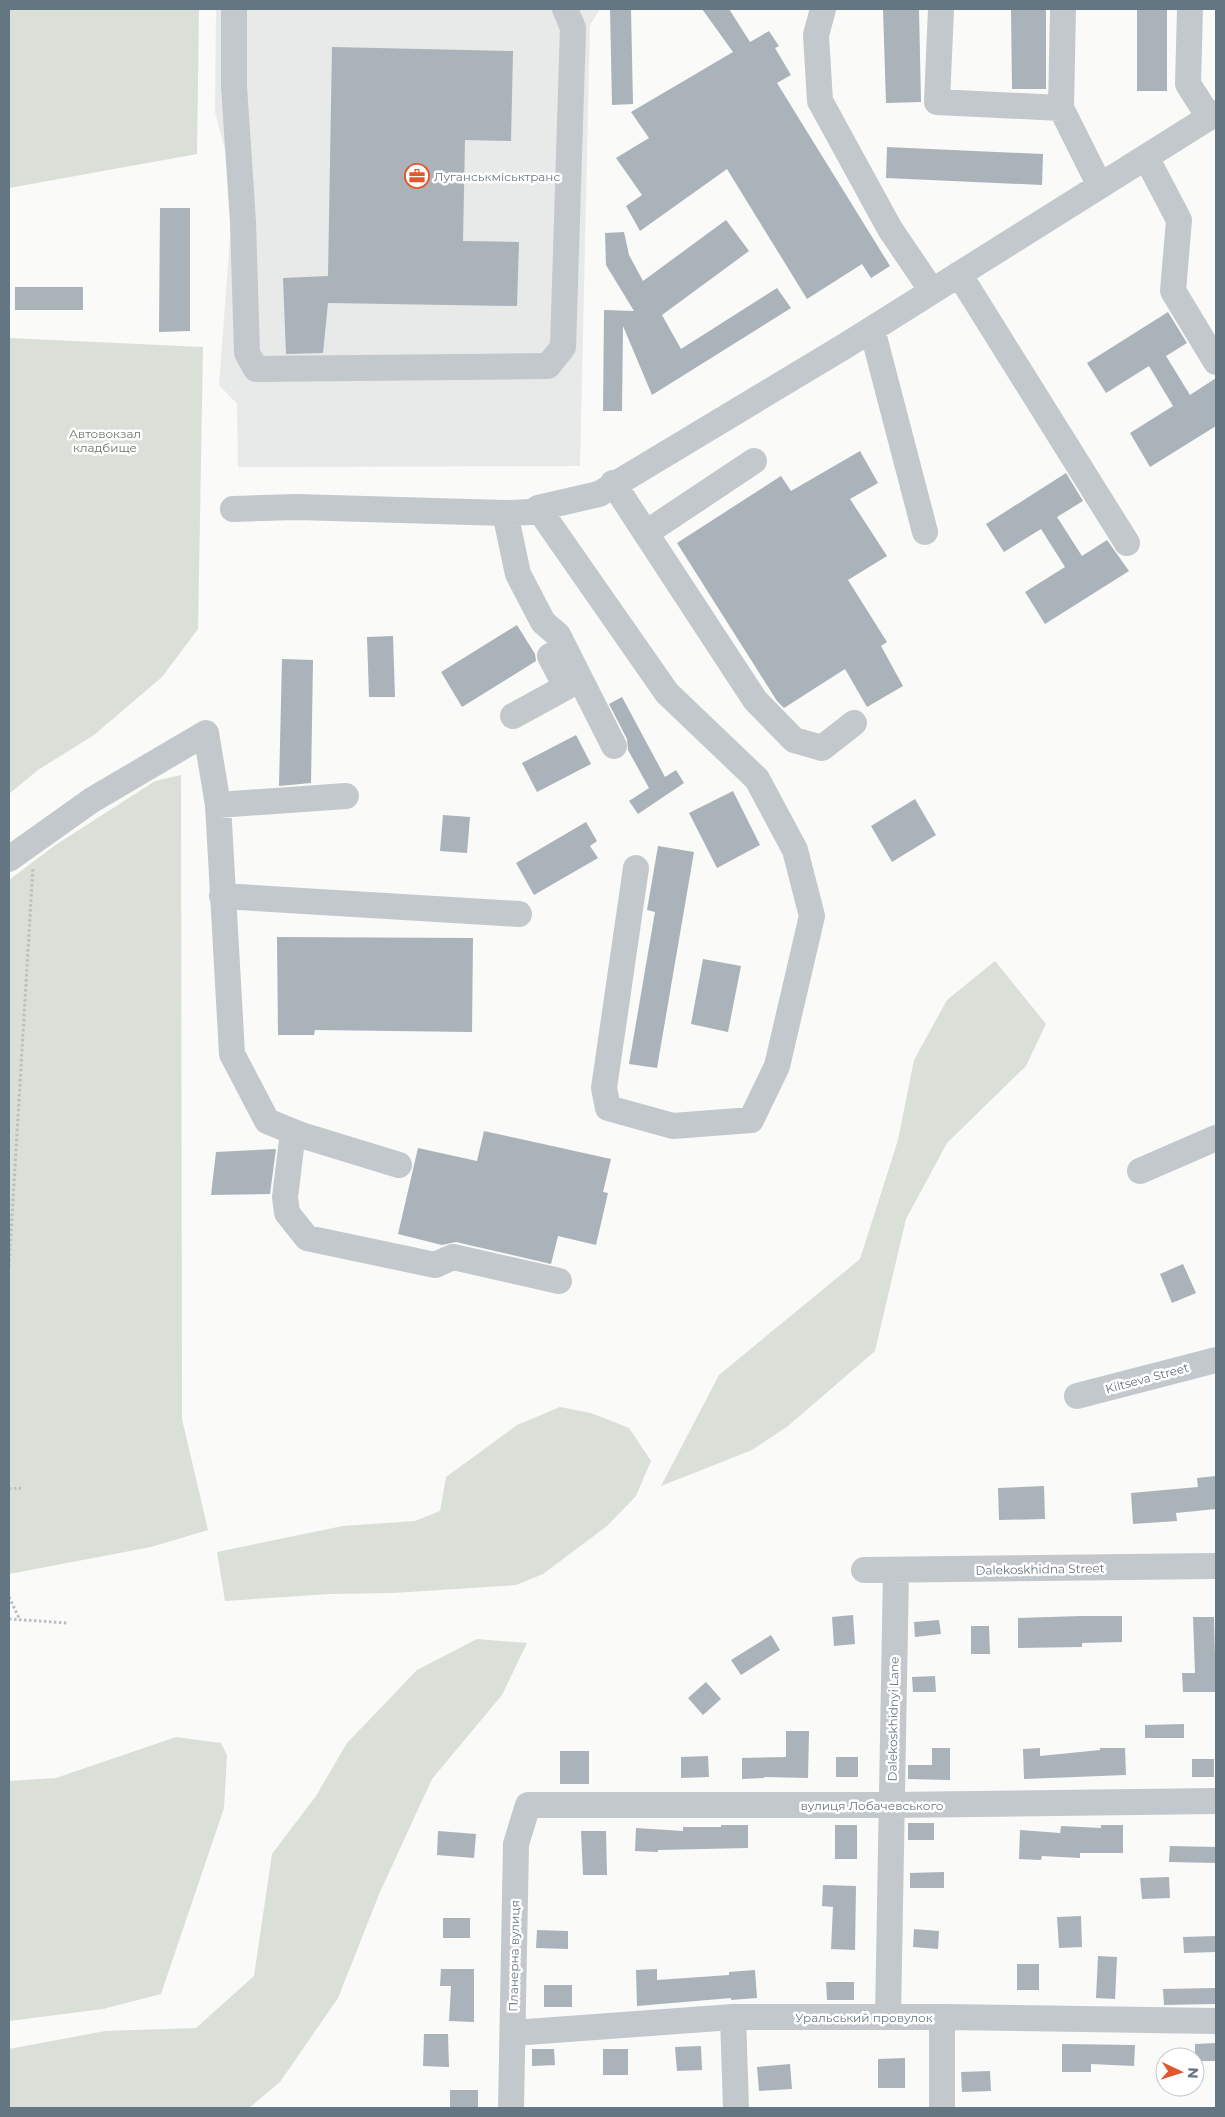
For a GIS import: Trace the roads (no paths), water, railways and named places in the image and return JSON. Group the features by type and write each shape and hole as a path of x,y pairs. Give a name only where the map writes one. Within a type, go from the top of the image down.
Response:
{"street":[{"path":"234,9 234,86 243,222 247,353 256,369 548,366 563,347 573,28 564,9"},
{"path":"824,9 816,35 820,101 890,229 932,291"},
{"path":"941,9 937,102 1061,108"},
{"path":"1063,9 1061,108 1100,186"},
{"path":"233,509 296,507 505,514 532,512 538,508 599,494 872,329 1213,115 1188,84 1190,9"},
{"path":"1146,157 1179,220 1173,291 1216,362"},
{"path":"959,274 1127,543"},
{"path":"872,329 925,532"},
{"path":"646,533 754,461"},
{"path":"614,484 755,700 794,740 822,748 854,723"},
{"path":"538,508 667,693 757,780 795,850 812,916 777,1066 750,1120 673,1126 608,1108 604,1088 636,868"},
{"path":"505,514 518,574 543,622 558,635 614,746"},
{"path":"513,716 566,687 542,639 543,622"},
{"path":"9,859 92,800 206,733 218,805 232,1054 267,1121 293,1132 400,1165"},
{"path":"218,805 346,796"},
{"path":"222,896 519,914"},
{"path":"293,1132 284,1198 287,1213 307,1238 435,1265 453,1257 560,1281"},
{"path":"1140,1171 1216,1138"},
{"name":"Kiltseva Street","path":"1077,1396 1216,1360"},
{"name":"Dalekoskhidna Street","path":"864,1570 1216,1566"},
{"name":"Dalekoskhidnyi Lane","path":"888,2017 896,1570"},
{"name":"вулиця Лобачевського","path":"528,1805 891,1805 1216,1801"},
{"name":"Планерна вулиця","path":"511,2108 516,1844 528,1805"},
{"path":"733,2017 736,2108"},
{"name":"Уральський провулок","path":"513,2033 733,2017 942,2017 1216,2022"},
{"path":"942,2017 942,2108"}],"place":[{"name":"Луганськміськтранс","path":"417,176"}],"park label":[{"name":"Автовокзал кладбище","path":"105,440"}]}
